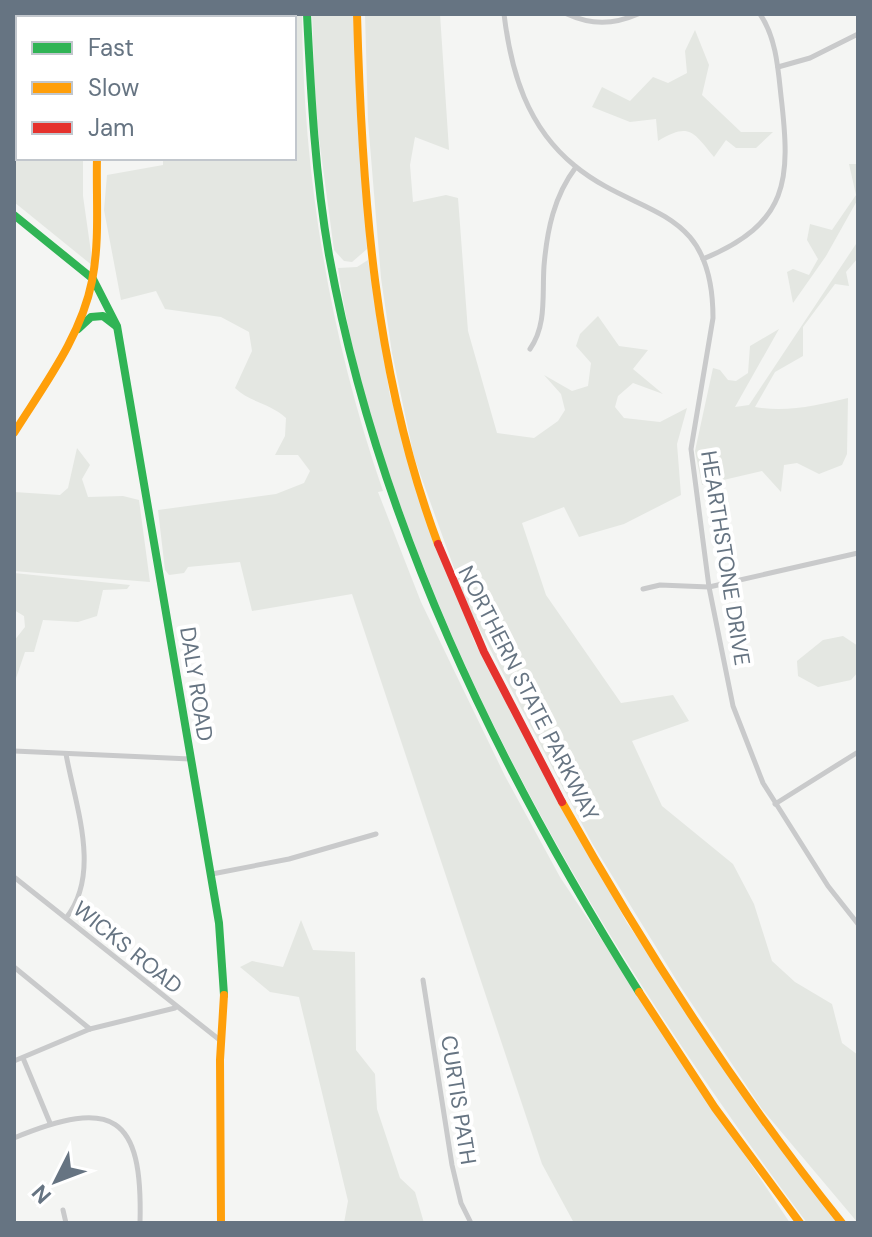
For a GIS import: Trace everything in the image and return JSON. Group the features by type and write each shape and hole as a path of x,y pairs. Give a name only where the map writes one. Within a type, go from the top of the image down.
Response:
{"main road":[{"name":"NORTHERN STATE PARKWAY","path":"307,14 316,165 339,310 372,440 428,598 490,731 598,926 683,1059 800,1223"},
{"name":"NORTHERN STATE PARKWAY","path":"357,14 369,231 380,326 409,457 453,585 531,745 648,950 734,1082 842,1223"},
{"path":"14,433 75,331 93,279 98,223 97,160"},
{"path":"14,215 93,279"},
{"name":"DALY ROAD","path":"93,279 101,289 117,326 212,874 224,964 221,1223"},
{"path":"75,331 91,317 103,316 117,326"}],"street":[{"name":"HEARTHSTONE DRIVE","path":"504,14 511,63 522,97 544,133 576,167 671,219 686,233 703,259 713,298 713,318 691,449 709,587 733,706 748,749 775,804 828,886 858,924"},
{"path":"567,14 598,23 614,22 638,14"},
{"path":"703,259 737,243 753,231 779,195 787,157 778,67 769,29 760,14"},
{"path":"778,67 810,58 858,34"},
{"path":"530,349 541,334 544,264 551,219 556,200 576,167"},
{"path":"643,589 660,585 709,587 858,553"},
{"path":"14,751 191,759"},
{"path":"775,804 858,752"},
{"path":"66,754 85,880 75,907 66,918"},
{"path":"212,874 289,859 376,834"},
{"name":"WICKS ROAD","path":"14,877 222,1042"},
{"path":"14,967 90,1029"},
{"name":"CURTIS PATH","path":"423,980 452,1165 461,1203 471,1223"},
{"path":"14,1061 90,1029 176,1007"},
{"path":"23,1058 50,1123"},
{"path":"14,1138 50,1123 89,1116 121,1129 137,1155 140,1223"},
{"path":"63,1210 66,1223"}],"shaded area":[{"path":"302,14 314,196 334,316 364,433 383,491 378,492 421,602 505,776 560,877 790,1223 574,1223 542,1164 352,594 252,611 240,562 188,567 184,573 169,575 165,570 158,510 276,494 304,483 310,471 298,455 275,455 285,436 286,418 235,388 252,351 249,332 221,317 165,309 156,291 121,300 104,210 107,175 163,165 163,160 296,160 296,16 166,16"},
{"path":"312,14 353,14 367,249 352,262 344,261 334,250 316,116"},
{"path":"365,14 440,14 449,150 415,137 410,165 413,202 446,195 458,198 468,331 497,433 534,438 558,421 565,410 561,394 544,375 572,391 588,386 591,363 576,346 580,334 598,316 619,346 648,350 633,369 663,394 633,383 618,396 615,407 624,418 660,422 687,408 677,444 681,495 624,524 579,537 564,507 522,523 546,595 621,703 673,695 689,721 632,741 662,806 733,864 754,904 772,961 795,982 832,1004 842,1043 858,1055 858,1223 762,1109 680,986 592,843 468,607 414,457 392,353 381,278 368,121"},
{"path":"695,30 709,65 702,95 741,132 773,132 756,148 736,148 726,140 714,157 690,132 677,132 658,141 656,119 630,122 592,107 602,87 630,101 653,77 668,83 687,73 685,51"},
{"path":"14,76 16,160 83,160 83,196 93,266 14,202"},
{"path":"849,164 858,164 858,199 826,256 793,303 787,272 793,269 809,275 818,259 807,240 810,224 832,230 856,195"},
{"path":"858,241 858,258 846,272 849,286 835,284 803,327 803,356 775,372 755,407 791,409 848,398 847,454 842,465 819,474 797,463 784,465 781,492 762,471 702,485 695,451 713,368 720,370 728,380 736,381 748,373 750,346 779,329 735,407 749,405"},
{"path":"368,260 390,396 474,641 627,923 838,1223 807,1223 748,1143 637,978 585,894 491,719 449,629 412,537 388,471 358,371 338,268 357,267"},
{"path":"77,448 90,465 82,479 88,497 123,496 139,500 150,582 14,571 14,492 60,495 68,488"},
{"path":"14,573 130,585 127,589 103,590 97,616 78,622 43,620 34,652 25,652 14,684 14,641 25,627 24,616 14,610"},
{"path":"843,636 858,646 858,672 851,680 818,687 798,676 797,661 823,640"},
{"path":"301,920 313,950 355,952 356,1050 375,1074 377,1109 400,1178 415,1192 424,1223 344,1223 348,1201 299,997 270,992 240,967 252,961 283,967"}],"traffic: fast":[{"path":"307,14 317,165 329,255 350,353 410,545 448,638 491,729 537,818 639,992"},
{"path":"14,215 93,279 117,326 219,923 224,995"},
{"path":"78,329 91,317 103,316 116,326"}],"traffic: slow":[{"path":"357,14 363,149 375,283 399,414 416,480 438,544"},
{"path":"14,433 60,360 87,302 96,251 97,160"},
{"path":"562,802 693,1018 765,1122 842,1223"},
{"path":"639,992 715,1108 800,1223"},
{"path":"221,1223 220,1060 224,995"}],"traffic: jam":[{"path":"438,544 484,652 562,802"}]}
